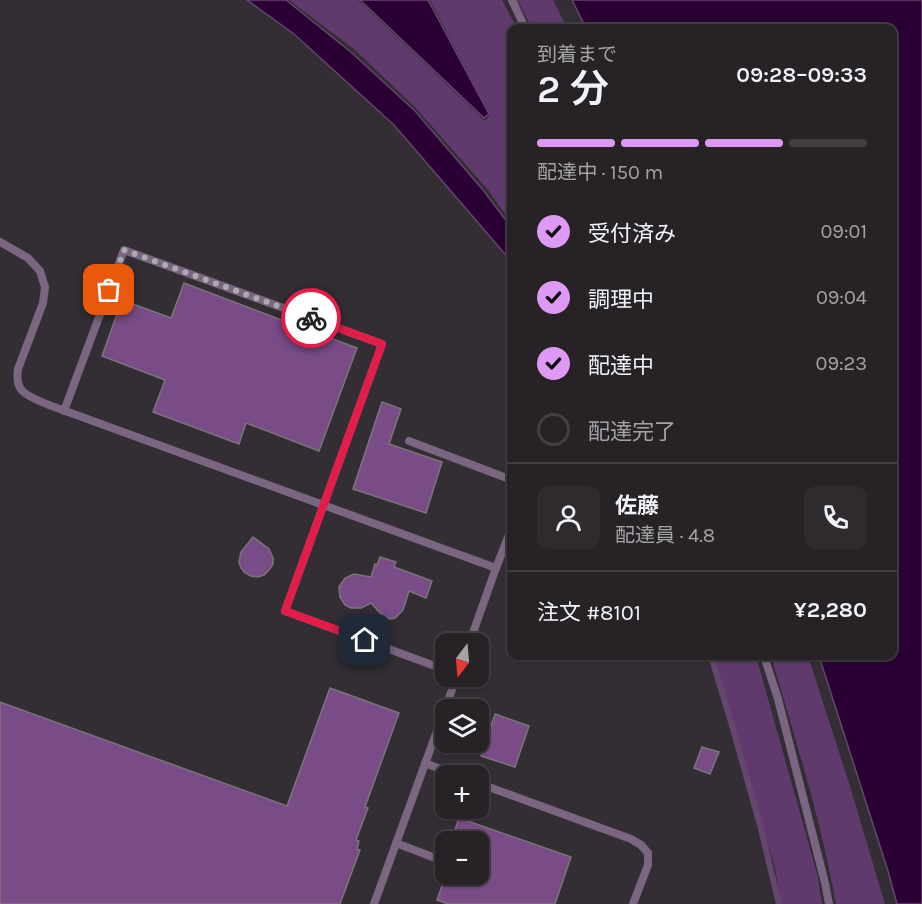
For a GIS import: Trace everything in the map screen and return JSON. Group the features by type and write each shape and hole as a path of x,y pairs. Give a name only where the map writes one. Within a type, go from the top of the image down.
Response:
{"lane":[{"path":"512,0 523,24"},
{"path":"0,242 28,258 40,271 45,287 44,303 18,369 16,380 18,387 25,393 64,411 496,568"},
{"path":"64,411 124,250 382,344 285,611 435,666"},
{"path":"409,441 507,478"},
{"path":"473,633 507,540"},
{"path":"765,660 778,699 829,904"},
{"path":"374,904 453,687"},
{"path":"425,763 435,767"},
{"path":"489,787 631,839 641,845 648,853 648,865 633,904"},
{"path":"396,843 435,858"}],"shaded area":[{"path":"247,0 286,0 352,53 415,111 483,190 507,222 507,256 394,125 294,34"},
{"path":"289,0 358,0 485,121 490,115 430,0 502,0 515,24 507,24 507,217 488,190 414,106 355,50"},
{"path":"360,0 428,0 489,114 484,118"},
{"path":"517,0 553,0 565,24 530,24"},
{"path":"572,0 922,0 922,904 897,904 820,660 897,660 897,24 584,24"},
{"path":"713,660 757,660 818,877 822,904 781,904 775,868"},
{"path":"772,660 809,660 885,904 836,904 815,810"}],"building":[{"path":"184,283 287,322 290,327 306,333 309,330 357,348 319,451 246,423 239,444 153,412 165,380 102,356 122,300 171,318"},
{"path":"382,402 401,409 389,444 442,462 426,513 353,489"},
{"path":"253,537 269,549 273,558 273,564 269,570 258,577 245,573 239,562 241,552"},
{"path":"380,557 396,562 394,567 432,581 426,598 409,591 403,610 395,618 390,619 383,616 371,603 361,608 351,608 345,605 340,597 339,587 345,578 354,574 371,577"},
{"path":"330,688 399,713 365,807 368,808 356,840 359,841 357,849 360,850 340,904 0,904 0,702 287,806"},
{"path":"495,714 529,726 515,767 481,756 482,753 489,753 489,732"},
{"path":"702,747 719,752 710,774 694,768"},
{"path":"459,819 462,819 571,857 555,904 448,904 437,900 442,885 489,885 489,831 455,831"}],"waterway":[{"path":"712,660 761,829 779,904"}],"way so far":[{"path":"109,290 124,250 311,318"}],"route":[{"path":"311,318 382,344 285,611 365,640"}]}
